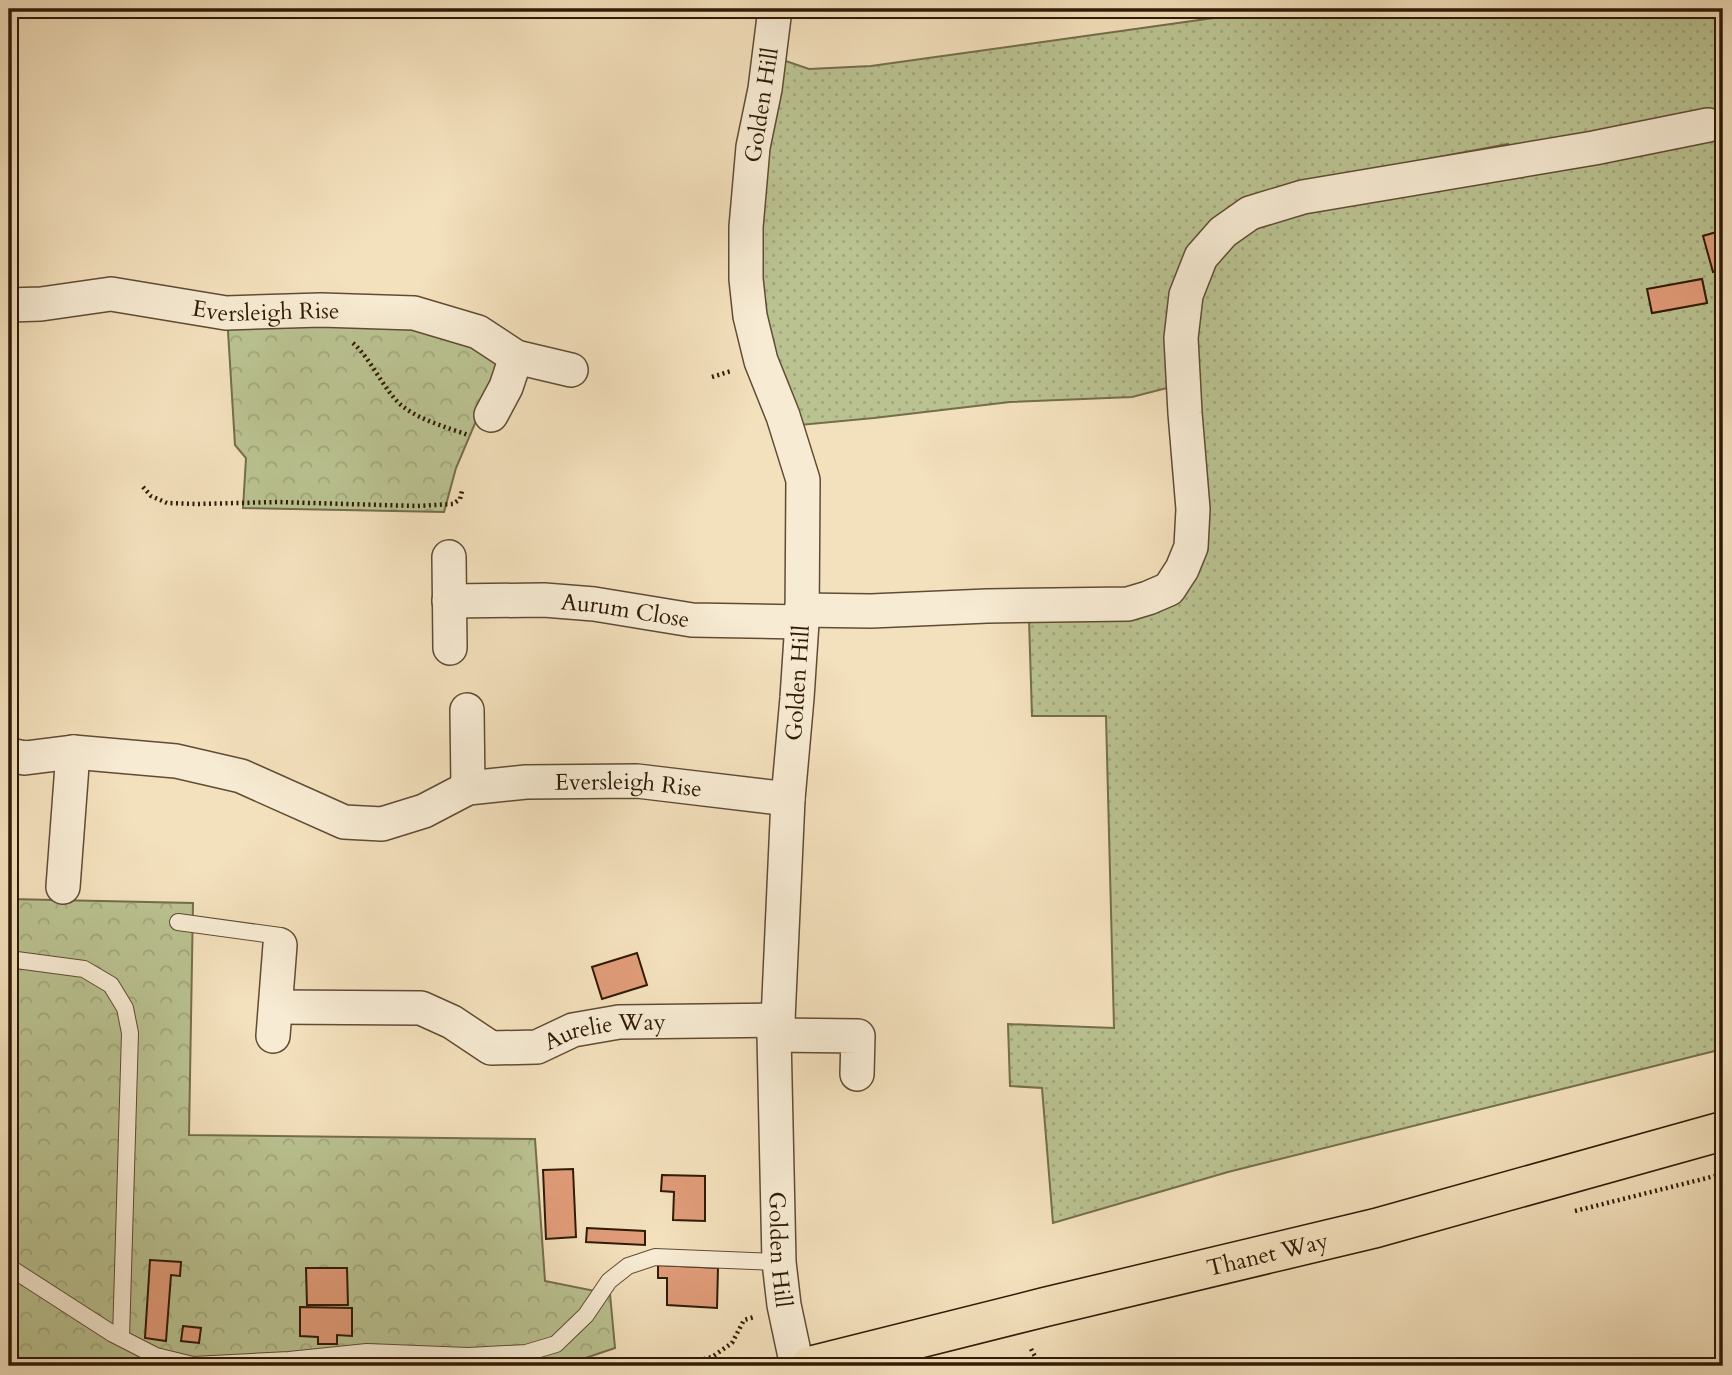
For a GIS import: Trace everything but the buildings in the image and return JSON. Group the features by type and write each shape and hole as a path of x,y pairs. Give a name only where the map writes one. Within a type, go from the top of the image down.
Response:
{"main road":[{"name":"Thanet Way","path":"810,1366 1376,1228 1723,1131"}],"street":[{"name":"Golden Hill","path":"775,9 765,89 753,147 746,227 746,279 750,316 761,361 783,416 803,481 802,616 788,799 776,1028 779,1262 783,1305 797,1366"},
{"name":"Aurum Close","path":"449,601 544,600 594,604 692,620 999,606 1128,604 1148,598 1169,589 1182,569 1191,547 1193,509 1181,338 1186,295 1200,257 1223,232 1250,213 1303,197 1594,148 1708,125"},
{"name":"Eversleigh Rise","path":"9,305 41,304 111,294 226,313 321,310 414,313 478,332 516,357 571,370"},
{"path":"480,425 506,387 516,357"},
{"path":"449,557 450,648"},
{"path":"467,710 468,788"},
{"name":"Eversleigh Rise","path":"9,755 25,758 73,752 176,761 241,776 344,821 382,824 424,811 468,788 526,782 637,781 788,799"},
{"path":"63,887 73,752"},
{"name":"Aurelie Way","path":"280,945 274,1022 421,1008 452,1021 491,1048 537,1047 573,1030 619,1022 776,1028 858,1036 857,1074"}],"lane":[{"path":"178,922 280,936 280,945"},
{"path":"9,959 84,969 111,985 125,1008 130,1033 121,1338"},
{"path":"9,1267 121,1338 156,1356 193,1365 289,1360 367,1352 468,1356 526,1353 556,1344 586,1315 609,1281 628,1266 656,1257 779,1262"}],"path":[{"path":"352,342 363,351 399,403 415,415 480,425"},
{"path":"142,487 151,496 167,503 197,504 277,502 417,506 453,504 460,499 462,491"},
{"path":"677,1366 712,1357 732,1343 744,1320 783,1305"},
{"path":"1031,1349 1040,1366"}],"green space":[{"path":"1263,9 1723,9 1723,230 1704,236 1714,271 1723,269 1723,1049 1228,1172 1053,1223 1042,1088 1010,1086 1008,1024 1114,1028 1106,716 1032,716 1029,619 1180,592 1193,319 1215,258 1251,229 1308,213 1514,176 1508,144 1280,187 1220,216 1171,387 1132,397 1010,402 800,425 757,318 757,168 783,60 809,69 871,66","holes":["1702,279 1707,303 1652,313 1648,289"]},
{"path":"275,321 421,330 479,346 496,363 499,373 456,468 444,512 243,508 246,458 235,445 228,331 234,324"},
{"path":"9,899 193,903 189,1135 535,1139 545,1281 610,1294 615,1348 562,1366 25,1366 9,1356"}]}
